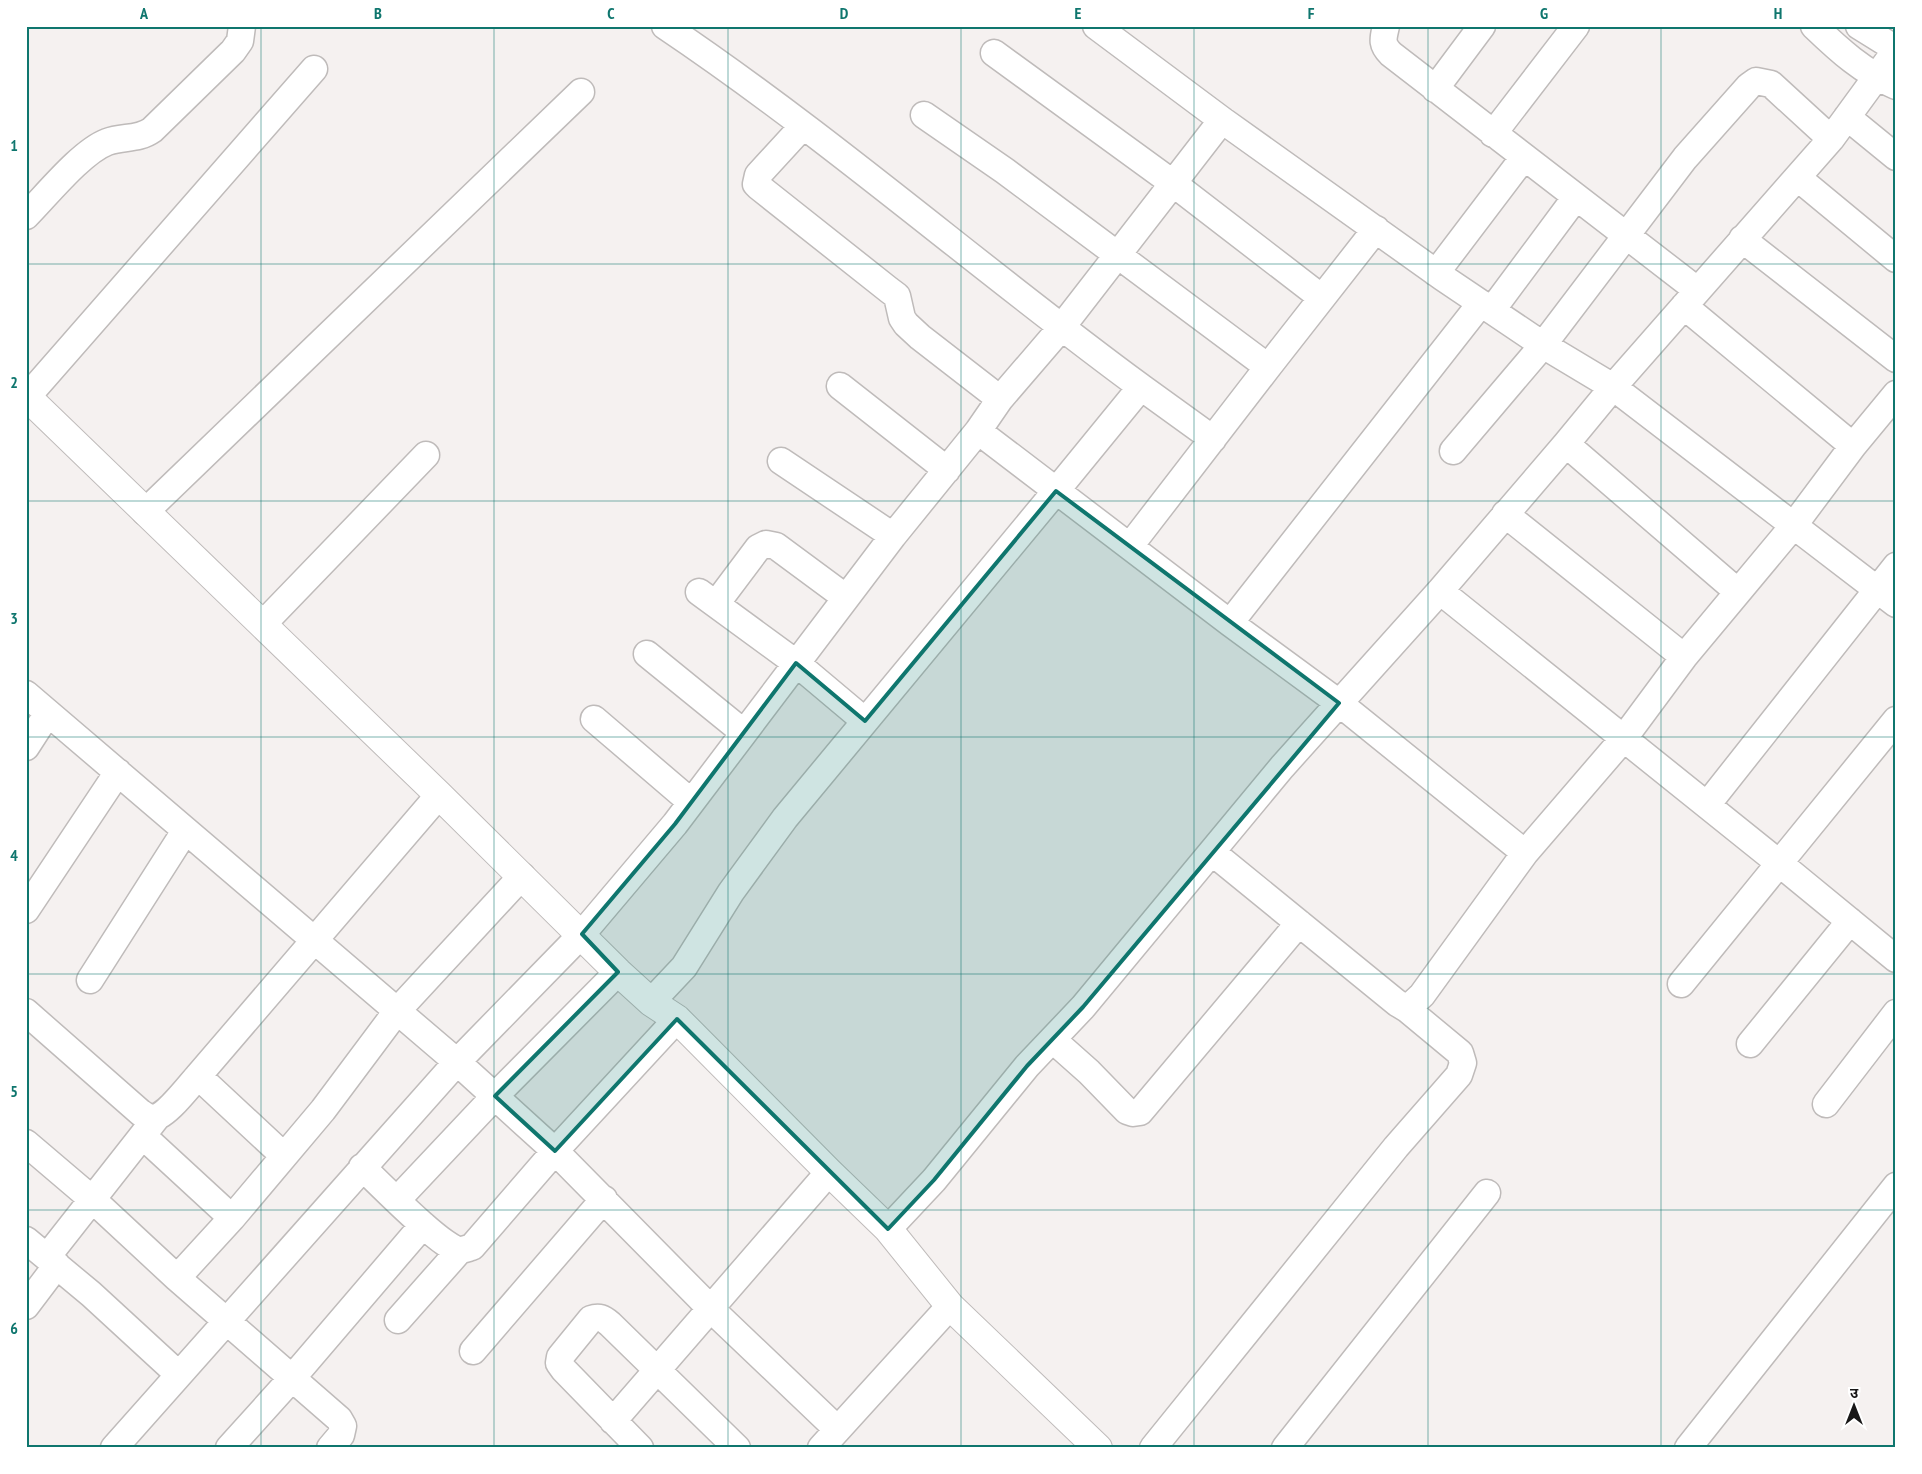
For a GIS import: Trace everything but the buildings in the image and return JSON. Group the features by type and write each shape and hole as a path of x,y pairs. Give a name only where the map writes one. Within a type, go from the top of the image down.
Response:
{"highway":[{"path":"27,396 582,934 618,972 651,1002 677,1020 888,1229 950,1306 1098,1448"}],"street":[{"path":"26,216 77,164 98,147 108,142 143,136 152,130 233,51 240,41 242,26"},
{"path":"665,26 727,68 1061,328 1213,439"},
{"path":"1386,26 1383,39 1384,47 1435,89 1626,236 1690,298 1853,446"},
{"path":"1435,89 1482,26"},
{"path":"1493,134 1576,26"},
{"path":"1814,26 1850,60 1889,66"},
{"path":"1859,26 1889,66"},
{"path":"1103,28 1222,120 1436,273 1543,345 1612,387 1887,597"},
{"path":"994,53 1174,184 1322,298"},
{"path":"888,1229 934,1180 1004,1094 1083,1007 1282,767 1440,591 1566,444 1612,387 1798,178 1889,66"},
{"path":"27,396 314,69"},
{"path":"1453,451 1543,345 1685,158 1749,86 1756,81 1771,84 1831,139"},
{"path":"146,512 581,92"},
{"path":"924,115 1005,171 1268,367"},
{"path":"1847,117 1896,157"},
{"path":"114,1448 457,1062 582,934 691,802 893,536 978,432 1000,399 1061,328 1119,255 1222,120"},
{"path":"803,126 758,176 756,184 758,187 896,296 902,318 906,324 1000,399"},
{"path":"1436,273 1524,157"},
{"path":"1798,178 1896,259"},
{"path":"1230,623 1576,197"},
{"path":"1130,546 1376,229"},
{"path":"1742,239 1896,359"},
{"path":"840,386 948,470"},
{"path":"651,1002 684,967 730,892 784,818 1141,387"},
{"path":"1407,1009 1422,995 1525,853 1624,738 1684,657 1794,525 1853,446 1896,394"},
{"path":"978,432 1338,703 1525,853"},
{"path":"1566,444 1738,592"},
{"path":"263,624 426,455"},
{"path":"781,461 893,536"},
{"path":"1505,514 1684,657"},
{"path":"845,598 782,550 776,546 766,544 758,548 708,598 796,662 866,721"},
{"path":"1707,805 1887,597 1896,566"},
{"path":"1440,591 1896,959"},
{"path":"646,654 743,732"},
{"path":"26,694 457,1062 555,1151 711,1309 829,1438 950,1306"},
{"path":"26,747 48,713"},
{"path":"594,719 691,802"},
{"path":"1681,984 1896,720"},
{"path":"26,910 118,772"},
{"path":"26,1306 52,1261 93,1200 150,1126 198,1076 439,795"},
{"path":"90,980 186,830"},
{"path":"1154,1448 1396,1147 1459,1075 1463,1063 1460,1053 1212,853"},
{"path":"177,1278 232,1218 323,1110 396,1011 522,876"},
{"path":"1750,1044 1850,920"},
{"path":"1053,1040 1089,1072 1128,1111 1133,1113 1140,1112 1299,923"},
{"path":"397,1200 495,1096 618,972"},
{"path":"1826,1104 1896,1013"},
{"path":"362,1167 423,1225 451,1247 460,1250 472,1247 555,1151 677,1020"},
{"path":"29,1021 141,1113 150,1118 150,1126 232,1218"},
{"path":"198,1076 284,1156"},
{"path":"26,1143 93,1200 177,1278 293,1377 342,1422 341,1435 330,1448"},
{"path":"613,1421 829,1172"},
{"path":"1688,1448 1896,1186"},
{"path":"1285,1448 1487,1193"},
{"path":"473,1350 604,1200"},
{"path":"229,1448 293,1377 423,1225"},
{"path":"26,1240 178,1374"},
{"path":"398,1320 460,1250"},
{"path":"640,1448 559,1364 560,1357 590,1319 596,1317 604,1319 737,1448"}],"highlighted area":[{"path":"1056,491 1339,703 1083,1007 1027,1066 934,1180 888,1229 677,1019 555,1151 495,1096 618,972 582,934 675,824 796,663 865,721"}]}
